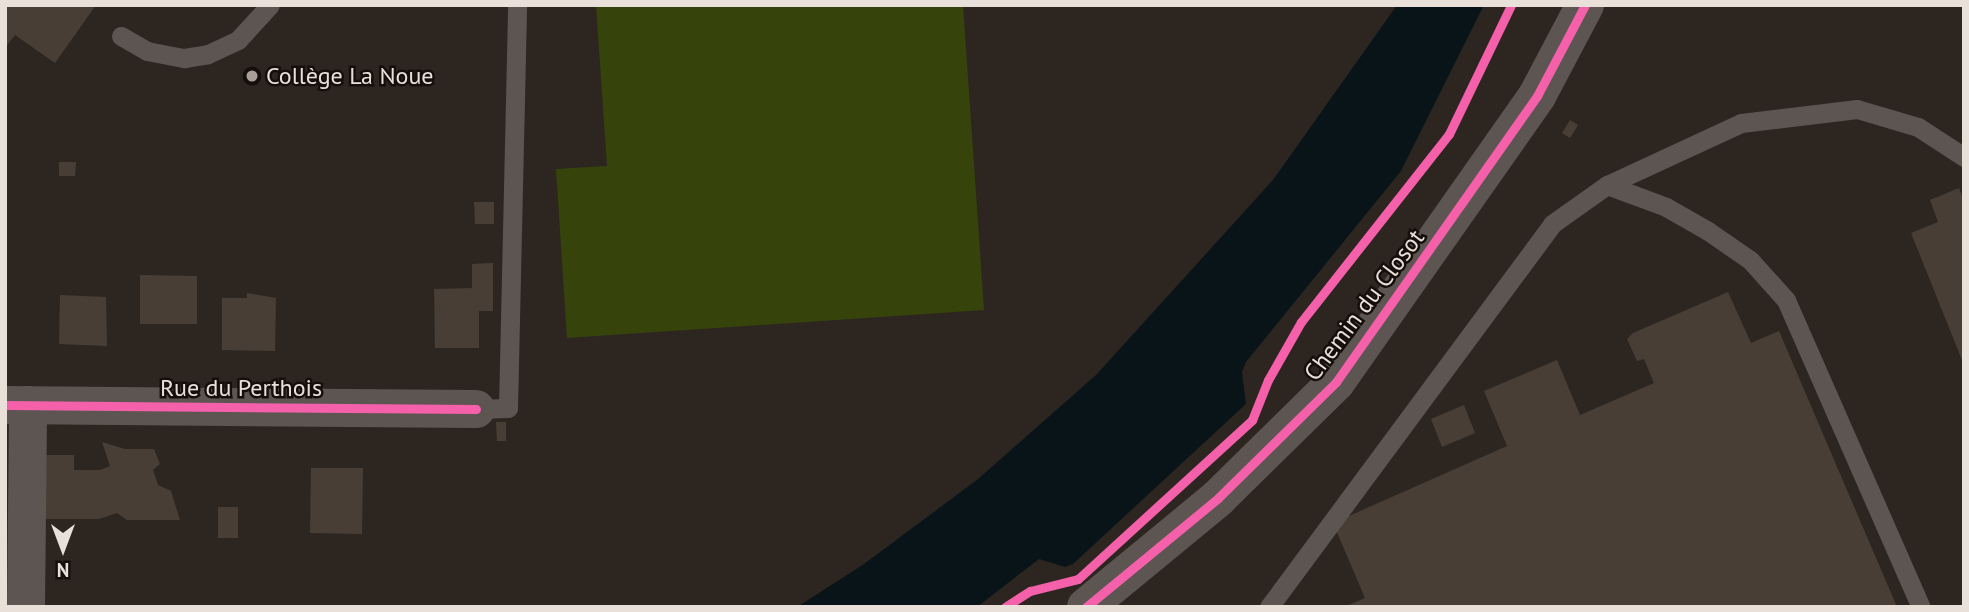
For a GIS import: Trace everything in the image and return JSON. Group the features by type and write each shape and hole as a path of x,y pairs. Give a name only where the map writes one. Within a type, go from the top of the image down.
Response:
{"street":[{"name":"Chemin du Closot","path":"1086,607 1218,498 1336,382 1537,96 1585,5"},
{"name":"Rue du Perthois","path":"26,607 16,405 476,409"}],"lane":[{"path":"121,36 146,51 184,58 208,54 238,40 270,5"},
{"path":"476,409 508,408 517,5"},
{"path":"1269,607 1552,225 1606,185 1741,123 1857,109 1918,127 1964,157"},
{"path":"1606,185 1666,207 1708,231 1750,260 1786,300 1921,607"}],"green space":[{"path":"596,5 963,5 984,310 567,338 556,169 607,166"}],"shaded area":[{"path":"1397,5 1484,5 1401,171 1246,362 1242,372 1246,404 1073,564 1065,567 1039,559 977,607 797,607 864,564 978,479 1096,375 1273,180"}],"building":[{"path":"5,5 96,5 55,63 15,35 5,48"},
{"path":"1570,120 1578,125 1570,138 1562,133"},
{"path":"59,162 76,162 75,176 59,176"},
{"path":"1959,188 1964,201 1964,365 1911,233 1938,222 1930,200"},
{"path":"474,202 494,202 494,224 475,224"},
{"path":"493,263 493,311 479,311 479,348 435,348 434,289 472,288 472,264"},
{"path":"140,275 197,276 197,324 140,324"},
{"path":"1728,292 1751,343 1779,331 1897,607 1344,607 1365,598 1333,523 1507,446 1484,391 1557,360 1580,415 1654,383 1644,359 1637,361 1627,339 1633,333"},
{"path":"247,293 276,298 275,351 222,350 222,298 247,298"},
{"path":"60,295 106,297 107,346 59,344"},
{"path":"1464,405 1475,433 1442,447 1431,419"},
{"path":"496,422 506,422 506,441 497,441"},
{"path":"102,442 125,449 154,449 160,464 153,470 158,485 171,491 180,520 127,520 117,513 99,519 44,519 46,455 74,455 74,470 100,470 110,466"},
{"path":"311,468 363,468 362,534 310,533"},
{"path":"218,507 238,507 238,538 218,538"}],"cycle path":[{"path":"1005,607 1030,591 1078,579 1252,420 1268,380 1301,322 1449,134 1511,5"},
{"path":"1086,607 1218,498 1336,382 1537,96 1585,5"},
{"path":"5,405 476,409"}],"place":[{"name":"Collège La Noue","path":"252,76"}]}
